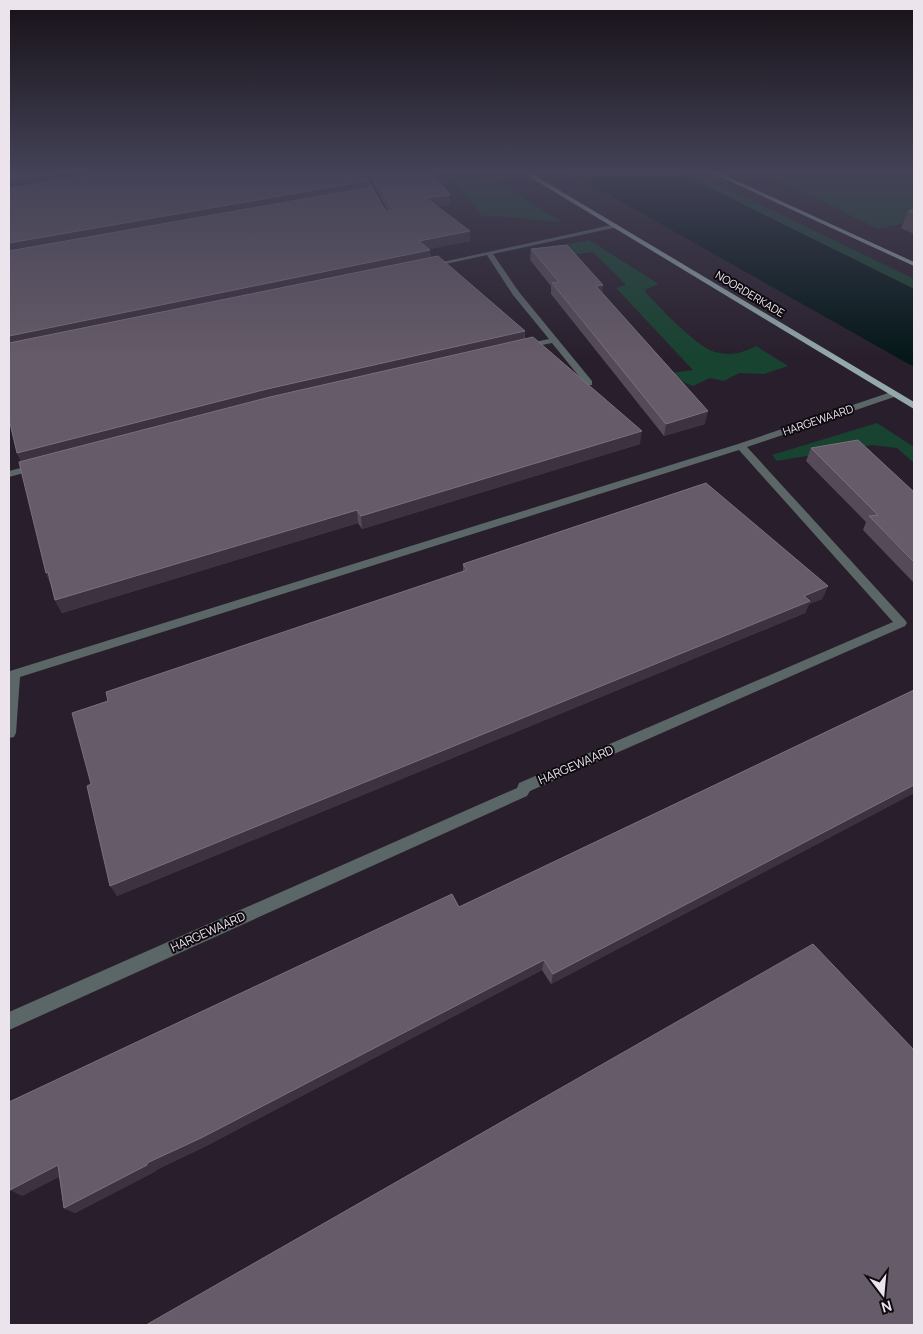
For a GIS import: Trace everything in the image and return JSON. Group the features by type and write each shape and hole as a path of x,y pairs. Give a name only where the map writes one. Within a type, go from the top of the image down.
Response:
{"main road":[{"name":"NOORDERKADE","path":"628,233 914,406"},
{"path":"847,233 914,264"}],"street":[{"path":"422,266 582,233"},
{"path":"489,253 516,293 589,384"},
{"path":"515,349 553,340"},
{"name":"HARGEWAARD","path":"9,733 14,674 741,446 894,394"},
{"name":"HARGEWAARD","path":"9,1020 522,792 524,787 901,623 741,446"},
{"path":"9,474 46,464"}],"green space":[{"path":"802,233 820,233 914,279 914,289"},
{"path":"589,240 659,284 646,289 645,292 691,337 710,350 734,354 756,346 788,366 764,374 739,373 724,381 710,378 693,386 664,374 693,370 616,288 626,285 593,252 546,258 539,250"},
{"path":"877,423 914,447 914,463 897,448 872,445 777,461 772,455"}],"shaded area":[{"path":"677,233 802,233 914,289 914,367"}],"building":[{"path":"9,233 65,233 9,243"},
{"path":"109,233 459,233 419,241 430,250 9,336 9,251"},
{"path":"567,245 603,285 596,286 708,411 666,424 552,283 559,282 531,249"},
{"path":"438,256 525,331 267,389 17,453 9,419 9,343"},
{"path":"533,337 642,431 361,516 357,510 55,600 48,572 46,573 19,462 270,397"},
{"path":"858,440 914,492 914,562 869,516 878,515 811,448"},
{"path":"706,483 828,586 804,596 810,601 110,886 87,786 91,784 72,713 108,701 106,692 467,570 463,564"},
{"path":"914,690 914,785 553,974 544,960 201,1138 147,1163 147,1165 64,1208 58,1165 10,1190 9,1102 452,894 459,907"},
{"path":"813,944 914,1050 914,1325 146,1325"}]}
